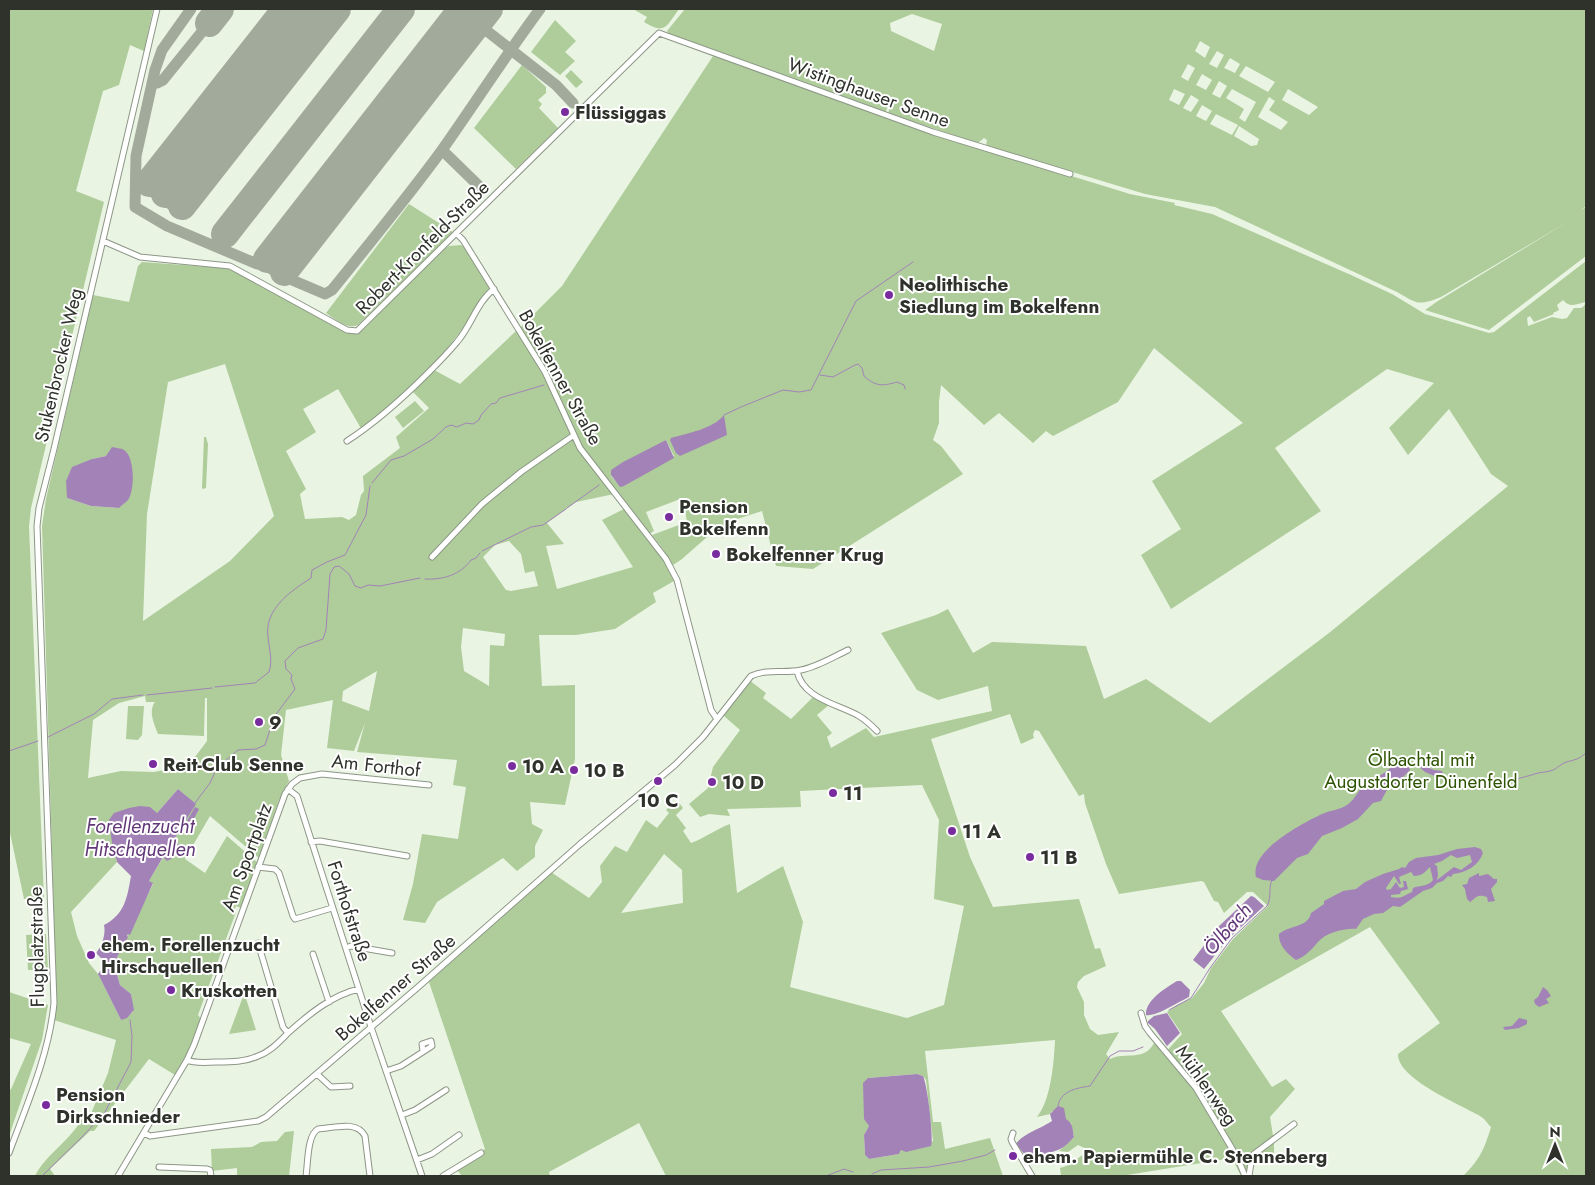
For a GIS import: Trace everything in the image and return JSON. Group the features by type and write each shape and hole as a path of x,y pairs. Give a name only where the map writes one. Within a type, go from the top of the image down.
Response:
{"street":[{"name":"Stukenbrocker Weg","path":"45,734 37,526 38,508 54,449 157,9"},
{"name":"Robert-Kronfeld-Straße","path":"103,241 140,256 230,266 347,330 354,332 360,330 660,33"},
{"name":"Wistinghauser Senne","path":"660,33 933,132 1070,174"},
{"name":"Bokelfenner Straße","path":"456,233 462,239 545,372 580,448 666,559 676,580 711,710 717,719"},
{"path":"347,441 372,425 447,354 463,336 482,304 494,289"},
{"path":"432,558 482,504 521,472 574,435"},
{"name":"Bokelfenner Straße","path":"144,1133 150,1136 258,1120 273,1112 579,845 675,765 703,737 751,676 762,672 803,670 848,650"},
{"path":"797,671 802,682 813,694 858,715 877,731"},
{"name":"Flugplatzstraße","path":"9,1153 46,1049 54,1003 45,734"},
{"name":"Am Forthof","path":"290,787 300,778 322,774 428,785"},
{"name":"Forthofstraße","path":"290,787 297,796 371,1027 422,1176"},
{"name":"Am Sportplatz","path":"144,1133 194,1045 285,794 290,787"},
{"name":"Forthofstraße","path":"311,842 320,841 407,856"},
{"path":"258,867 275,869 279,873 293,916 296,918 332,908"},
{"path":"258,943 283,1027 288,1033"},
{"path":"346,948 351,946 392,953"},
{"path":"313,954 329,1002"},
{"path":"187,1060 193,1063 244,1061 259,1056 268,1051 304,1018 329,1002 359,989"},
{"name":"Mühlenweg","path":"1141,1013 1145,1026 1150,1033 1196,1088 1237,1157 1245,1176"},
{"path":"386,1071 400,1066 423,1051"},
{"path":"317,1074 331,1087 350,1086"},
{"path":"402,1115 415,1110 446,1090"},
{"path":"1249,1176 1251,1163 1258,1150 1294,1124"},
{"path":"306,1176 311,1137 314,1131 354,1126 362,1130 365,1136 370,1176"},
{"path":"118,1176 144,1133"},
{"path":"1013,1133 1012,1142 1032,1176"},
{"path":"417,1160 432,1154 459,1135"},
{"path":"443,1176 481,1153"},
{"path":"159,1167 207,1169 210,1170 212,1176"}],"green space":[{"path":"9,9 153,9 144,51 130,45 119,85 103,91 76,191 104,202 31,508 29,526 44,899 24,899 9,828"},
{"path":"633,9 679,9 668,24 661,28 656,28 644,22 647,17"},
{"path":"685,9 1586,9 1586,206 1581,210 1586,207 1586,256 1489,330 1425,310 1569,221 1441,297 1423,303 1418,302 1215,207 1145,194 986,146 987,140 984,138 978,143 888,113 891,105 888,104 886,112 670,35 667,31","holes":["912,14 942,24 934,51 891,31 890,23","1200,41 1210,47 1205,58 1195,51","1217,51 1224,55 1217,68 1209,64","1230,58 1240,64 1235,73 1224,68","1188,64 1195,68 1188,81 1181,77","1246,66 1275,82 1268,92 1239,76","1202,74 1212,80 1206,90 1196,85","1219,81 1227,86 1220,98 1212,94","1174,89 1185,94 1179,105 1169,100","1232,89 1256,102 1245,122 1239,118 1244,109 1226,98","1288,89 1318,107 1309,115 1282,100","1191,95 1199,100 1191,112 1183,108","1269,97 1275,101 1269,110 1288,122 1281,130 1258,117","1202,105 1212,111 1206,121 1196,116","1216,114 1238,125 1232,135 1210,124","1239,126 1259,139 1257,145 1251,146 1234,136"]},
{"path":"555,20 576,41 565,52 575,61 560,75 531,52"},
{"name":"Ölbachtal mit Augustdorfer Dünenfeld","path":"713,56 932,133 1130,194 1175,203 1174,205 1212,214 1392,294 1425,314 1489,333 1494,332 1586,261 1586,302 1571,305 1563,300 1557,305 1559,310 1554,314 1534,322 1530,316 1527,318 1528,326 1552,317 1567,318 1574,308 1581,308 1586,303 1586,1176 1463,1176 1481,1154 1491,1127 1481,1117 1418,1082 1400,1063 1398,1054 1440,1023 1370,927 1221,1011 1272,1087 1286,1079 1295,1089 1270,1117 1274,1142 1274,1164 1253,1163 1247,1176 1241,1176 1232,1158 1121,1176 1061,1176 1060,1168 1069,1165 1089,1150 1078,1145 1068,1152 1059,1151 1074,1137 1071,1123 1052,1111 1050,1114 1037,1117 1042,1110 1049,1091 1053,1070 1055,1040 925,1051 933,1122 941,1122 945,1149 990,1138 1003,1176 666,1176 639,1123 549,1172 550,1176 462,1176 457,1170 485,1149 429,982 551,872 589,898 602,882 600,866 615,846 627,852 646,820 657,828 669,813 666,810 677,800 683,808 676,815 686,828 683,831 691,843 730,824 737,893 783,866 803,922 790,987 907,1018 944,1005 964,906 934,899 939,820 922,785 800,791 801,807 727,809 730,816 709,814 700,817 689,804 708,788 713,767 740,730 724,716 749,680 766,693 763,698 791,719 813,697 830,704 817,715 832,733 827,737 831,748 866,728 874,737 992,711 988,686 938,700 917,690 881,633 936,615 948,609 973,653 992,642 1086,646 1104,699 1146,679 1210,723 1329,633 1508,486 1491,474 1449,409 1408,455 1389,428 1434,383 1387,369 1275,448 1321,511 1171,609 1141,555 1181,529 1152,481 1243,423 1154,348 1118,402 1053,436 1046,431 1033,443 999,413 984,425 941,385 939,423 933,440 941,446 963,474 813,569 776,566 762,511 728,522 727,527 707,537 673,565 652,535 687,522 683,498 646,512 654,531 649,534 582,447 552,381 520,328 562,286","holes":["666,440 674,456 624,486 620,486 611,476","1010,714 1021,744 1034,738 1035,730 1039,731 1079,796 1084,794 1085,803 1106,864 1119,894 1201,881 1204,882 1214,901 1218,902 1224,913 1247,892 1253,892 1268,906 1233,939 1211,968 1204,983 1192,998 1167,1012 1182,1034 1165,1053 1155,1041 1146,1052 1110,1059 1106,1054 1119,1032 1098,1035 1090,1029 1084,1015 1084,1002 1077,987 1078,982 1084,976 1106,966 1100,948 1095,949 1079,899 993,907 970,857 931,739","664,854 682,870 683,903 621,913","917,1074 923,1076 926,1080 933,1141 921,1147 901,1150 899,1154 869,1159 865,1155 864,1135 869,1126 867,1122 868,1078"]},
{"path":"522,65 546,87 546,93 538,100 542,104 539,108 558,128 516,169 474,128"},
{"path":"571,70 583,82 576,88 565,76"},
{"path":"409,204 453,232 358,325 350,326 337,321 326,313"},
{"path":"461,245 466,248 490,288 438,360 414,386 362,430 338,389 303,409 316,432 286,451 306,489 300,494 305,519 342,517 349,520 356,515 361,495 364,491 363,476 400,448 396,437 429,408 413,392 434,370 460,384 517,330 543,371 572,434 614,494 576,502 547,523 564,544 546,546 557,589 633,567 602,520 624,509 664,561 674,581 653,593 656,602 615,629 576,635 539,635 542,686 575,685 575,759 565,805 530,802 532,824 543,830 535,846 535,857 517,871 503,858 437,902 425,923 403,920 413,884 422,834 458,839 466,787 453,785 457,760 357,752 365,723 354,751 327,748 333,700 286,710 281,755 289,781 279,800 259,858 210,816 185,859 205,873 227,836 257,862 241,908 236,906 234,911 236,912 198,1015 201,1019 185,1058 175,1075 149,1059 94,1131 90,1131 50,1169 55,1176 35,1176 46,1160 74,1131 84,1114 90,1116 108,1073 116,1040 54,1020 56,1003 55,949 42,526 46,499 93,295 129,302 138,266 142,262 224,268 230,269 347,332 362,331 442,250 449,246","holes":["225,364 274,516 230,561 143,621 147,514 168,382","106,456 118,508 91,506 67,498 92,459","509,541 521,554 525,573 534,571 538,586 511,591 506,590 483,557 495,545","463,628 505,634 504,646 490,645 489,686 464,671 461,647","377,671 369,711 342,701 343,691","145,696 146,702 155,702 152,713 153,722 158,734 204,736 205,698 207,698 207,741 189,765 154,772 121,771 88,778 93,720 119,703","178,789 195,804 149,881 153,884 117,957 116,971 120,985 131,994 133,1012 121,1020 98,974 89,963 77,936 71,912 117,862 112,843 157,813"]},
{"path":"415,401 424,411 403,428 395,417"},
{"path":"204,437 206,437 208,444 206,488 203,489 202,488"},
{"path":"128,706 144,706 142,735 138,740 126,739"},
{"path":"46,934 48,970 28,970 26,935"},
{"path":"9,992 48,1005 42,1040 9,1136 9,1091 31,1044 9,1038"},
{"path":"244,992 256,1030 229,1034 244,994"},
{"path":"294,1131 289,1176 237,1176 237,1168 212,1171 211,1149 252,1147 261,1142 277,1141 285,1132"}],"water":[{"path":"724,415 727,435 680,456 676,453 670,440 671,438 707,427"},
{"path":"666,440 674,458 620,487 611,475 611,470"},
{"path":"112,447 124,450 128,454 132,466 132,489 127,501 119,508 91,506 67,498 66,481 72,467 106,456"},
{"path":"1399,761 1408,763 1410,770 1396,784 1388,788 1381,801 1373,803 1358,819 1322,836 1308,854 1297,858 1274,881 1256,877 1256,867 1261,857 1279,839 1313,818 1347,805 1367,781 1382,774"},
{"path":"1422,765 1442,771 1445,777 1455,782 1451,783 1425,772 1418,766"},
{"name":"Forellenzucht Hitschquellen","path":"178,789 196,804 173,841 180,845 171,859 167,861 163,857 149,881 153,883 130,935 128,934 117,957 116,971 120,985 131,994 134,1010 127,1018 121,1020 98,974 106,963 96,953 103,940 104,925 117,916 124,905 131,876 117,862 109,820 114,813 140,806 150,807 157,813"},
{"path":"195,807 199,809 189,826 186,823"},
{"path":"1475,847 1481,849 1483,853 1475,865 1467,870 1453,874 1451,877 1448,876 1400,907 1393,906 1383,913 1374,914 1363,919 1356,929 1341,930 1326,936 1300,958 1296,960 1286,952 1279,934 1302,924 1309,918 1311,913 1324,904 1324,901 1343,891 1356,889 1365,882 1383,874 1402,867 1405,868 1409,862 1416,858 1438,855 1457,849","holes":["1451,855 1457,858 1470,855 1472,862 1461,870 1454,867 1437,880 1437,866 1434,864","1430,867 1433,880 1431,882 1413,888 1412,892 1402,897 1391,897 1391,895 1400,894 1401,891 1408,889 1406,881 1403,881 1404,887 1400,888 1396,882 1391,889 1387,890 1386,888 1394,876 1399,884 1401,884 1399,877 1411,872 1414,876 1419,875"]},
{"path":"1479,873 1479,876 1488,874 1497,879 1497,882 1491,889 1495,901 1488,902 1487,897 1481,896 1477,896 1470,902 1467,899 1462,885 1467,884 1469,878"},
{"path":"1251,896 1264,906 1228,939 1204,969 1193,960 1217,928"},
{"path":"1177,981 1181,981 1190,990 1189,997 1161,1012 1146,1015 1152,999"},
{"path":"1543,987 1551,996 1546,999 1549,1003 1539,1007 1535,1004 1534,1000 1538,997"},
{"path":"1167,1013 1180,1033 1167,1046 1148,1021 1154,1016"},
{"path":"1519,1018 1527,1020 1527,1024 1519,1028 1505,1030 1503,1027 1512,1026"},
{"path":"917,1074 923,1076 926,1089 931,1122 931,1146 906,1152 901,1150 899,1154 869,1159 865,1155 864,1135 869,1126 864,1119 863,1083 868,1078"},
{"path":"1058,1106 1064,1108 1066,1119 1072,1125 1074,1137 1059,1150 1029,1160 1016,1144 1027,1134 1052,1121 1050,1114"}],"waterway":[{"path":"724,415 783,390 799,392 811,390 856,301 913,262"},
{"path":"820,375 833,377 858,364 862,368 864,376 872,382 884,385 897,382 904,385 905,389"},
{"path":"556,382 563,379"},
{"path":"372,483 391,460 404,456 433,439 446,427 451,425 457,427 466,423 473,424 479,420 491,404 496,403 500,398 544,385"},
{"path":"567,508 599,485"},
{"path":"215,687 255,683 269,672 271,659 268,627 270,618 280,602 311,578 312,570 345,555 366,515 370,486"},
{"path":"482,551 531,527 543,525 566,509"},
{"path":"425,579 451,576 480,553"},
{"path":"219,766 238,750 256,749 265,745 274,717 295,689 291,679 292,675 286,669 285,661 298,648 323,639 326,630 330,574 334,567 339,566 349,574 355,586 361,588 368,585 380,586 420,578"},
{"path":"147,695 212,688"},
{"path":"48,737 94,714 112,699 143,695"},
{"path":"9,751 38,741"},
{"name":"Ölbach","path":"1455,782 1475,785 1507,781 1553,770 1564,763 1578,759 1586,753"},
{"path":"195,803 210,783 216,770"},
{"name":"Ölbach","path":"1169,1010 1191,998 1232,938 1267,906 1272,880"},
{"path":"42,1176 105,1112 131,1062 132,1036 130,1020"},
{"name":"Ölbach","path":"1058,1107 1065,1094 1074,1089 1090,1086 1110,1056 1119,1051 1133,1051 1143,1047"},
{"name":"Ölbach","path":"872,1174 881,1170 929,1167 963,1161 986,1155 995,1150"},
{"name":"Ölbach","path":"826,1176 844,1169 853,1172"}],"taxiway":[{"path":"191,9 162,50 155,70 136,156 135,207 167,226 257,264 263,264 285,277 325,294 332,290 429,168 540,9"},
{"path":"152,83 163,80 209,23"},
{"path":"478,24 556,85 573,103"},
{"path":"362,137 379,150"},
{"path":"442,150 481,188"},
{"path":"136,185 146,187 179,210"}],"runway":[{"path":"209,23 220,9"},
{"path":"149,183 286,9"},
{"path":"165,194 310,9"},
{"path":"182,206 337,9"},
{"path":"225,234 401,9"},
{"path":"267,259 462,9"},
{"path":"284,272 489,9"}],"place":[{"name":"Flüssiggas","path":"565,112"},
{"name":"Neolithische Siedlung im Bokelfenn","path":"889,295"},
{"name":"Pension Bokelfenn","path":"669,517"},
{"name":"Bokelfenner Krug","path":"716,554"},
{"name":"9","path":"259,722"},
{"name":"Reit-Club Senne","path":"153,764"},
{"name":"10 A","path":"512,766"},
{"name":"10 B","path":"574,770"},
{"name":"10 C","path":"658,781"},
{"name":"10 D","path":"712,782"},
{"name":"11","path":"833,793"},
{"name":"11 A","path":"952,831"},
{"name":"11 B","path":"1030,857"},
{"name":"ehem. Forellenzucht Hirschquellen","path":"91,955"},
{"name":"Kruskotten","path":"171,990"},
{"name":"Pension Dirkschnieder","path":"46,1105"},
{"name":"ehem. Papiermühle C. Stenneberg","path":"1013,1156"}]}
